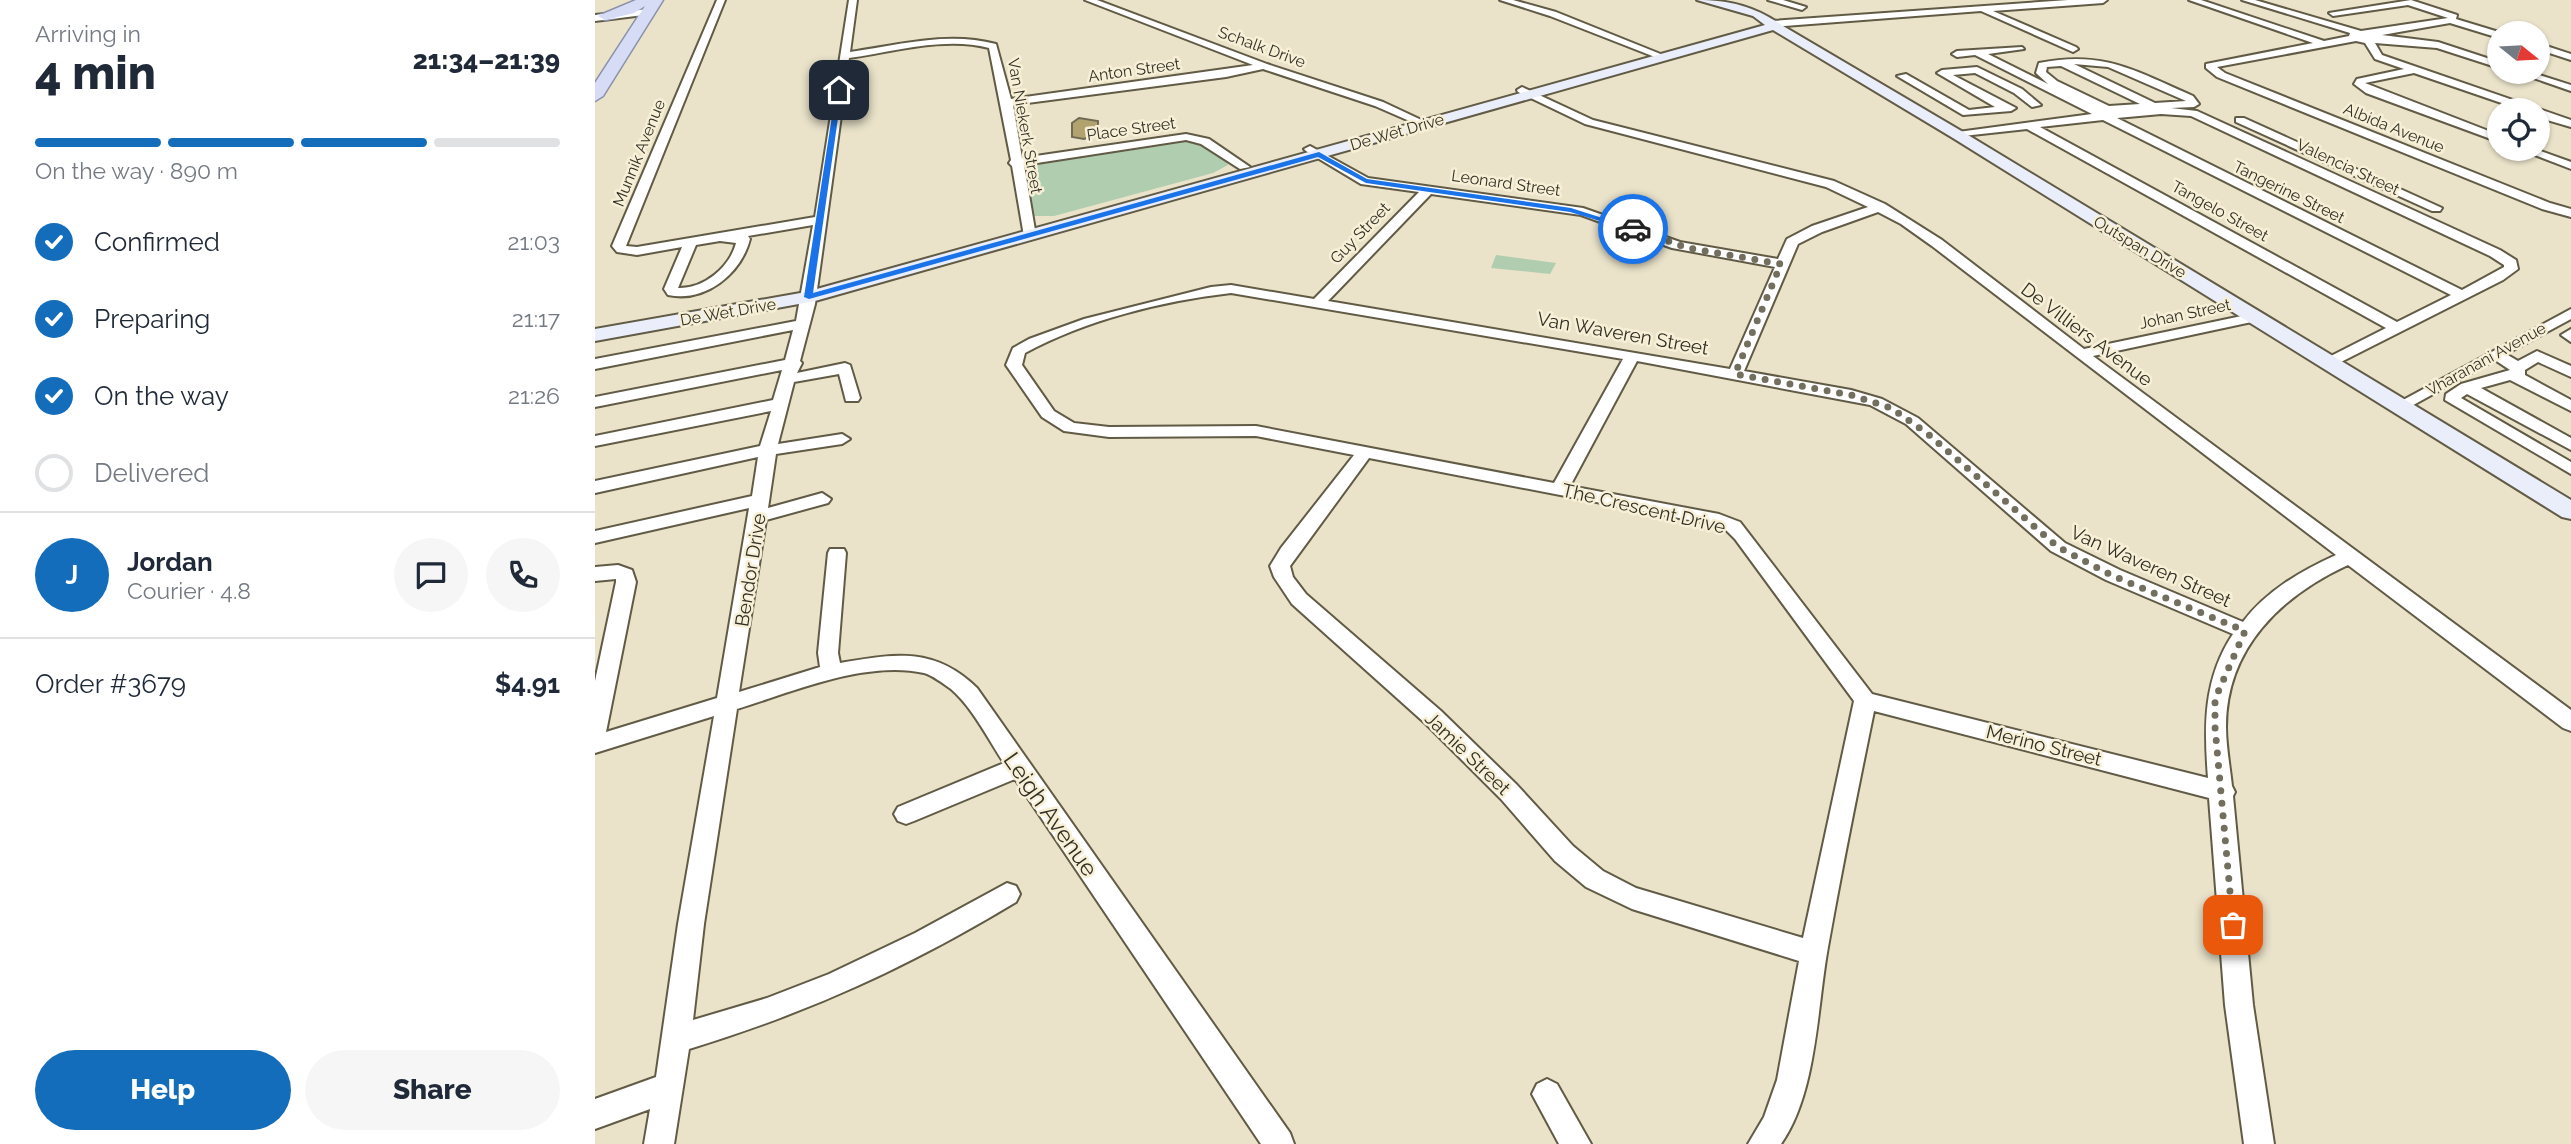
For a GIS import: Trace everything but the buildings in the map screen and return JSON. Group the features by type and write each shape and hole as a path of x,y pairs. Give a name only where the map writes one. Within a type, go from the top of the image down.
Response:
{"main road":[{"path":"600,17 619,18 642,9"},
{"path":"600,17 642,9"},
{"path":"595,77 642,9"},
{"path":"595,96 634,31 642,9"}],"street":[{"name":"Munnik Avenue","path":"721,0 619,246 637,251 820,220"},
{"name":"Bendor Drive","path":"659,1144 677,1039 691,924 768,449 803,324 853,0"},
{"name":"Schalk Drive","path":"1089,0 1420,122"},
{"path":"1504,0 1553,14 1659,55"},
{"name":"Outspan Drive","path":"1703,0 1753,12 1779,24 2571,511"},
{"path":"1772,0 1802,7"},
{"path":"1934,0 1959,10"},
{"name":"De Wet Drive","path":"595,335 809,292 1779,24 2042,2 2103,0"},
{"path":"2193,0 2322,43 2357,36"},
{"path":"2246,0 2357,36 2438,45 2487,61"},
{"path":"2262,0 2276,8"},
{"path":"2333,13 2405,1 2455,18 2375,38"},
{"path":"1982,9 2073,49"},
{"path":"2450,20 2487,31"},
{"path":"2375,38 2375,55 2496,98"},
{"name":"Van Niekerk Street","path":"843,56 970,41 993,46 1007,103 1029,232"},
{"name":"Albida Avenue","path":"2322,43 2210,65 2210,69 2571,214"},
{"path":"1957,54 2019,49"},
{"path":"2550,50 2571,57"},
{"name":"Tangerine Street","path":"1978,53 2462,295"},
{"path":"2093,61 2110,64 2189,98 2194,104 2157,108 2107,109 2053,83 2041,73 2042,65 2093,61"},
{"path":"2062,63 2157,108"},
{"name":"Anton Street","path":"1007,103 1226,74 1264,66"},
{"path":"1902,76 1964,112 1975,114 2037,104 1977,69 1942,73 2005,108"},
{"path":"2414,70 2361,81 2359,84 2370,91 2487,135"},
{"path":"2550,81 2571,88"},
{"name":"De Villiers Avenue","path":"1527,92 1588,122 1815,179 1881,207 1937,243 2571,722"},
{"path":"2029,106 2053,121"},
{"name":"Valencia Street","path":"1958,135 2157,108 2193,113 2495,253 2511,263 2507,272 2329,363"},
{"path":"2193,113 2221,111 2436,208"},
{"path":"2550,117 2571,124"},
{"name":"Tangelo Street","path":"2026,124 2397,328"},
{"name":"Place Street","path":"1016,163 1186,137 1205,141 1244,167"},
{"name":"De Wet Drive","path":"1029,232 1244,167 1315,152"},
{"name":"Leonard Street","path":"1315,152 1366,181 1583,212 1677,245 1781,264"},
{"path":"2550,158 2571,166"},
{"name":"Guy Street","path":"1319,303 1428,190"},
{"path":"1735,374 1792,242 1801,236 1881,207"},
{"path":"736,237 744,239 736,259 709,285 698,290 673,292 671,289 690,244 736,237"},
{"name":"Van Waveren Street","path":"1018,351 1035,341 1093,322 1200,292 1244,290 1851,395 1891,408 1928,434 2058,547 2113,576 2245,631"},
{"name":"De Wet Drive","path":"595,326 809,292"},
{"name":"Vharanani Avenue","path":"2400,406 2571,313"},
{"name":"Johan Street","path":"2081,354 2256,317"},
{"path":"2555,321 2571,333"},
{"path":"595,364 803,324"},
{"name":"The Crescent Drive","path":"1018,351 1014,365 1048,414 1070,427 1109,432 1246,429 1719,520 1733,526 1746,539 1865,700"},
{"path":"2495,354 2515,372 2571,406"},
{"path":"1559,489 1632,355"},
{"path":"2571,372 2537,356 2515,372 2467,387 2452,397 2571,469"},
{"path":"595,401 766,367 814,373 845,368 852,398"},
{"path":"2467,387 2571,445"},
{"path":"595,441 779,404"},
{"path":"595,486 768,449 842,439"},
{"name":"Jamie Street","path":"1365,452 1288,552 1280,566 1287,587 1360,650 1509,792 1580,871 1625,896 1813,953"},
{"path":"595,537 729,506 780,509 822,499"},
{"path":"831,672 828,653 837,553"},
{"path":"2259,1144 2239,1004 2223,792 2215,727 2215,699 2245,631 2256,616 2286,591 2314,573 2350,556"},
{"path":"595,574 618,572 625,575 626,582 595,733"},
{"name":"Leigh Avenue","path":"595,744 831,672 892,662 931,666 958,683 968,694 1279,1144"},
{"path":"1763,1144 1770,1137 1783,1110 1791,1084 1813,953 1865,700"},
{"name":"Merino Street","path":"1865,700 2223,792"},
{"path":"906,814 1018,767"},
{"path":"677,1039 779,1007 843,982 933,939 1007,894"},
{"path":"599,1113 667,1088"},
{"path":"1547,1094 1576,1144"}],"green space":[{"path":"1178,139 1197,141 1226,160 1228,165 1213,173 1054,216 1032,216 1024,165"},
{"path":"1496,255 1556,263 1550,274 1491,268"}],"way so far":[{"path":"1633,229 1688,248 1781,264 1735,374 1851,395 1891,408 1928,434 2036,531 2058,547 2113,576 2245,631 2215,699 2215,727 2233,925"}],"route":[{"path":"839,90 809,282 809,297 1319,154 1366,181 1571,210 1633,229"}]}
